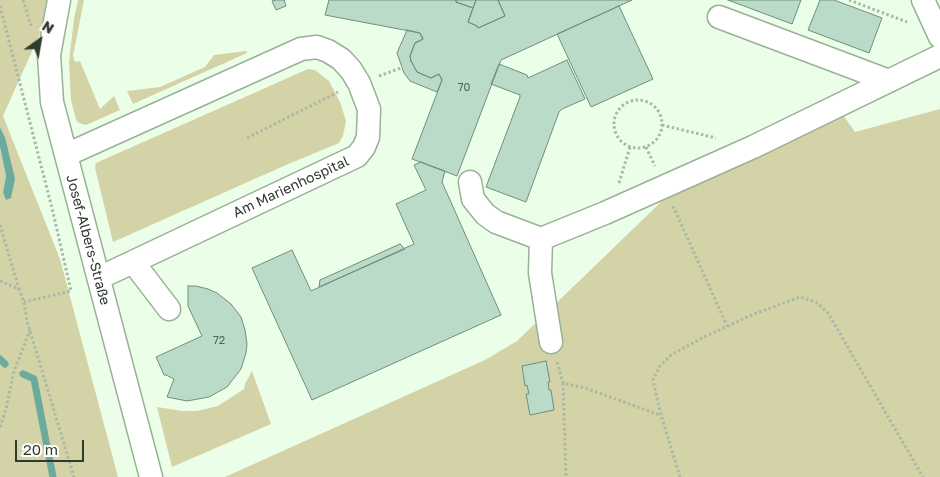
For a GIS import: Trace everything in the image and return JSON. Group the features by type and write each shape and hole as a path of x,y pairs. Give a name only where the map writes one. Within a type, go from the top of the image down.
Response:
{"street":[{"name":"Josef-Albers-Straße","path":"59,0 49,55 52,102 151,477"},
{"path":"924,0 939,35"},
{"path":"719,17 889,81"},
{"name":"Am Marienhospital","path":"66,155 301,49 317,47 341,59 359,83 369,109 370,128 364,147 357,156 99,278"},
{"path":"470,182 473,199 485,214 496,222 541,239 753,147 940,56"},
{"path":"541,239 540,273 551,342"},
{"path":"133,262 169,310"}],"path":[{"path":"848,0 939,35"},
{"path":"0,6 72,290 24,302"},
{"path":"247,138 346,87 402,68"},
{"path":"632,101 648,103 661,116 660,134 655,141 646,147 630,147 616,135 614,127 616,115 620,108 632,101"},
{"path":"662,125 717,138"},
{"path":"646,147 727,326"},
{"path":"0,225 74,477"},
{"path":"0,281 19,289"},
{"path":"680,477 661,415 653,380 660,366 671,355 727,326 800,297 816,302 828,313 923,477"},
{"path":"0,427 14,371 30,329"},
{"path":"551,342 563,383 566,477"},
{"path":"563,383 585,388 661,415"}],"shaded area":[{"path":"0,0 49,0 43,27 3,116 60,259 118,477 0,477 0,147 6,176 3,192 11,198 5,137 0,127"},
{"path":"78,0 84,0 73,56 75,62 80,61 100,109 114,96 120,110 86,125 76,120 71,100 69,62"},
{"path":"246,51 247,53 133,104 127,91 160,87 205,67 214,55"},
{"path":"308,69 315,70 329,81 340,102 346,121 343,136 339,143 113,242 95,168 96,163"},
{"path":"940,109 940,477 225,477 485,360 517,341 662,201 843,115 855,132"},
{"path":"252,371 271,424 172,467 157,407 197,411 218,406 244,389"}],"water":[{"path":"0,127 5,137 15,179 11,198 6,200 3,192 6,176 0,147"}],"building":[{"path":"284,0 286,6 276,10 272,1"},
{"path":"329,0 456,0 456,2 473,8 468,22 478,28 505,16 498,0 632,0 501,60 457,176 412,159 442,80 439,74 431,78 417,72 411,61 410,56 415,43 423,39 420,33 325,15"},
{"path":"456,0 476,0 473,8 456,2"},
{"path":"476,0 498,0 505,16 478,28 468,22"},
{"path":"728,0 801,0 792,24"},
{"path":"820,0 834,0 882,18 869,53 808,30"},
{"path":"619,6 653,79 591,107 557,34"},
{"path":"407,30 420,33 423,39 415,43 410,56 411,61 417,72 431,78 439,74 442,80 437,92 410,81 404,73 397,53"},
{"path":"567,60 585,99 559,112 526,202 486,187 520,97 520,95 491,84 499,64 527,75 528,78"},
{"path":"421,162 445,171 442,182 501,315 312,400 252,268 292,250 311,291 414,244 396,204 426,190 414,165"},
{"path":"400,244 405,249 319,287 320,280"},
{"path":"188,286 208,289 217,293 231,304 241,317 247,344 241,369 227,387 209,397 187,401 167,397 174,379 164,375 156,357 202,336 188,306"},
{"path":"546,361 550,382 548,382 549,390 551,390 554,410 530,415 526,394 529,394 527,385 525,386 522,366"}],"waterway":[{"path":"0,359 5,364"},
{"path":"23,374 34,379 53,477"}]}
